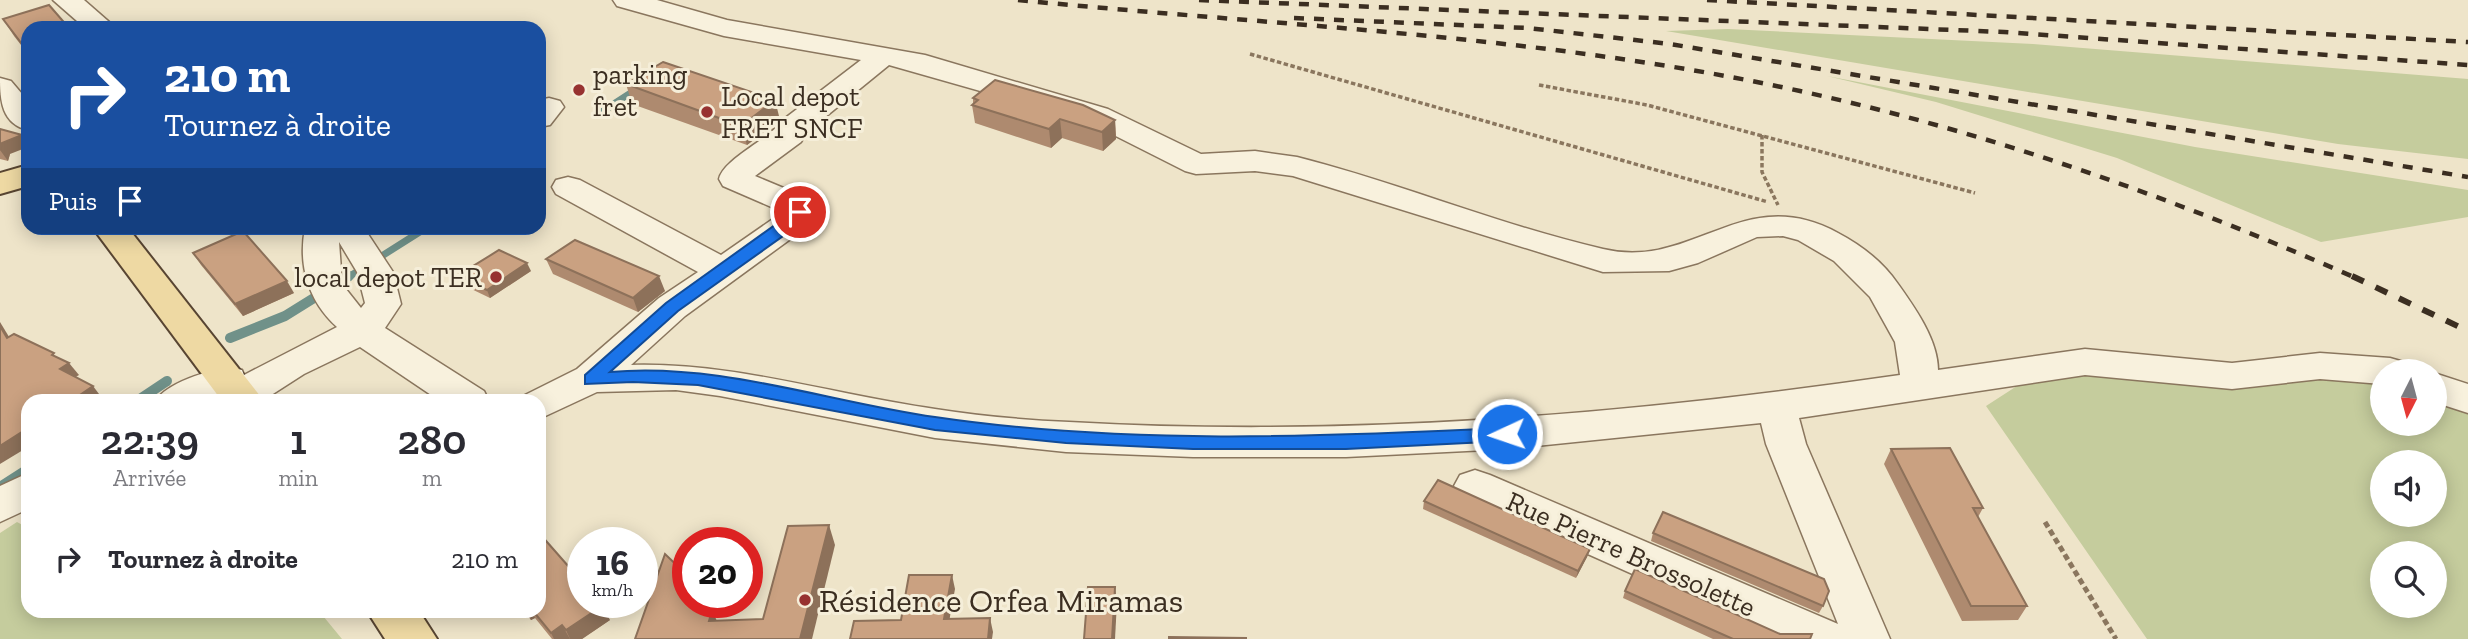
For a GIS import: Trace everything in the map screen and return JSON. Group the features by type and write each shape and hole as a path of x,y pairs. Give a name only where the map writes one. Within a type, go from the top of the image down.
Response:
{"main road":[{"path":"115,235 237,392"},
{"path":"396,618 413,639"}],"street":[{"path":"67,0 94,21"},
{"path":"627,0 724,28 886,54 1097,115 1196,164 1255,161 1297,167 1603,261 1626,263 1678,258 1744,230 1769,225 1787,216 1835,245 1884,287 1918,349 1922,366 1917,386"},
{"path":"546,402 591,379 672,307 795,220 800,212 798,206 735,179 738,170 790,135 795,126 886,54"},
{"path":"0,87 21,112"},
{"path":"568,187 723,271"},
{"path":"333,235 327,291 366,333 459,394"},
{"path":"237,392 285,382 366,333 383,304 370,263 341,235"},
{"path":"591,379 676,377 720,382 935,424 1066,437 1193,442 1346,442 1781,426 1917,386 2085,362 2232,376 2320,366 2370,370"},
{"path":"2447,392 2468,399"},
{"path":"1781,426 1867,639"},
{"name":"Rue Pierre Brossolette","path":"1475,486 1825,639"},
{"path":"0,506 21,493"}],"path":[{"path":"1250,54 1787,216"},
{"path":"1539,85 1647,105 1975,193"},
{"path":"1762,135 1759,154 1762,176 1787,216"},
{"path":"2045,522 2116,639"}],"green space":[{"path":"1728,29 2033,44 2468,79 2468,159 2338,144 1666,31"},
{"path":"1827,76 2195,147 2468,190 2468,217 2321,242 2117,158 1936,102"},
{"path":"2111,372 2285,384 2329,373 2370,375 2370,436 2447,436 2447,393 2468,402 2468,639 2147,639 1986,406 2034,375"},
{"path":"17,522 21,524 21,618 325,618 342,639 0,639 0,533"}],"building":[{"path":"49,5 63,21 21,21 21,43 3,19"},
{"path":"663,62 775,100 741,126 626,84"},
{"path":"995,80 1083,105 1115,120 1102,132 1060,119 1049,129 972,105 978,100 973,98"},
{"path":"0,129 21,135 2,143 0,150"},
{"path":"234,235 247,235 287,281 235,304 193,253"},
{"path":"575,240 659,276 633,298 546,259"},
{"path":"499,250 527,263 487,290 457,276"},
{"path":"0,326 7,338 14,334 54,353 52,355 69,363 60,369 93,386 81,394 21,394 21,432 0,446"},
{"path":"1950,448 1983,508 1973,508 2027,606 1971,606 1891,449"},
{"path":"1438,480 1590,549 1578,571 1424,501"},
{"path":"1663,512 1824,579 1829,591 1823,606 1653,533"},
{"path":"829,525 800,639 635,639 642,618 658,618 658,574 665,554 672,561 672,618 710,618 709,621 763,619 788,526"},
{"path":"546,541 567,565 567,618 584,618 566,630 562,625 551,633 539,618 546,618"},
{"path":"1635,569 1780,634 1812,634 1810,639 1733,639 1625,591"},
{"path":"909,575 952,575 944,619 990,618 988,639 850,639 854,621 901,620"},
{"path":"1088,587 1115,587 1112,639 1084,639"},
{"path":"1246,638 1246,639 1169,639"}],"waterway":[{"path":"603,111 637,89"},
{"path":"347,278 415,235"},
{"path":"334,286 349,276"},
{"path":"230,338 285,316 322,293"},
{"path":"148,394 167,381"},
{"path":"0,487 21,474"}],"railway":[{"path":"1018,0 1509,44 1704,72 1800,91 1943,127 2082,171 2220,221 2356,278"},
{"path":"1199,0 2004,32 2468,65"},
{"path":"1707,0 2468,42"},
{"path":"1294,18 1528,28 1670,44 2468,177"},
{"path":"2352,276 2468,331"}],"place":[{"name":"parking fret","path":"579,90"},
{"name":"Local depot FRET SNCF","path":"707,112"},
{"name":"local depot TER","path":"496,277"},
{"name":"Résidence Orfea Miramas","path":"805,600"}],"route":[{"path":"800,212 795,220 672,307 591,379 633,376 698,379 935,424 1066,437 1193,442 1346,442 1507,434"}]}
